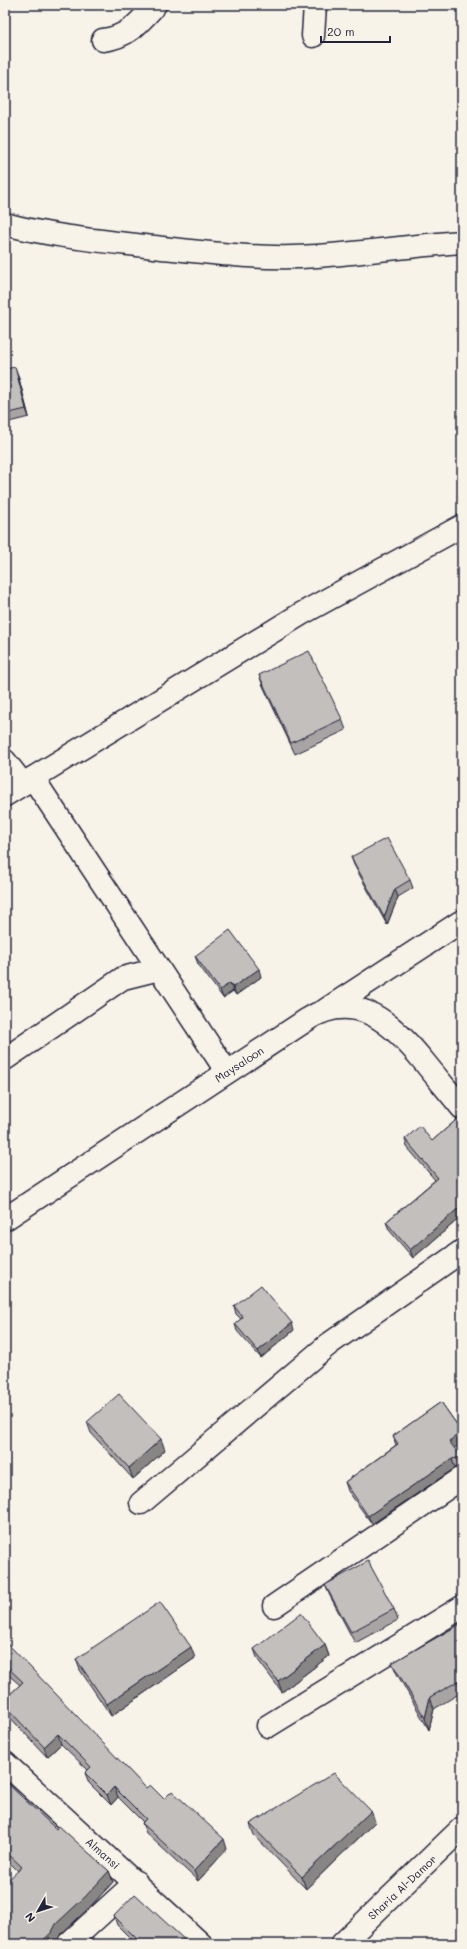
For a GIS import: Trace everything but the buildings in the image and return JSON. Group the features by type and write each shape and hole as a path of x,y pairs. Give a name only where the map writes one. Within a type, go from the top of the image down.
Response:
{"street":[{"path":"103,40 124,35 135,28 155,5"},
{"path":"313,36 315,5"},
{"path":"5,224 28,230 112,242 247,257 317,257 409,246 462,242"},
{"path":"5,795 301,614 462,526"},
{"path":"5,761 28,781 159,969 227,1072"},
{"path":"324,1011 462,921"},
{"path":"5,1059 123,978 159,969"},
{"name":"Maysaloon","path":"5,1219 308,1019 324,1011 335,1008 356,1008 376,1016 395,1029 462,1108"},
{"path":"141,1504 329,1344 462,1251"},
{"path":"274,1606 462,1478"},
{"path":"268,1726 462,1606"},
{"name":"Almansi","path":"5,1763 136,1882 201,1944"},
{"name":"Sharia Al-Damor","path":"342,1944 462,1828"},
{"path":"68,1944 136,1882"}]}
